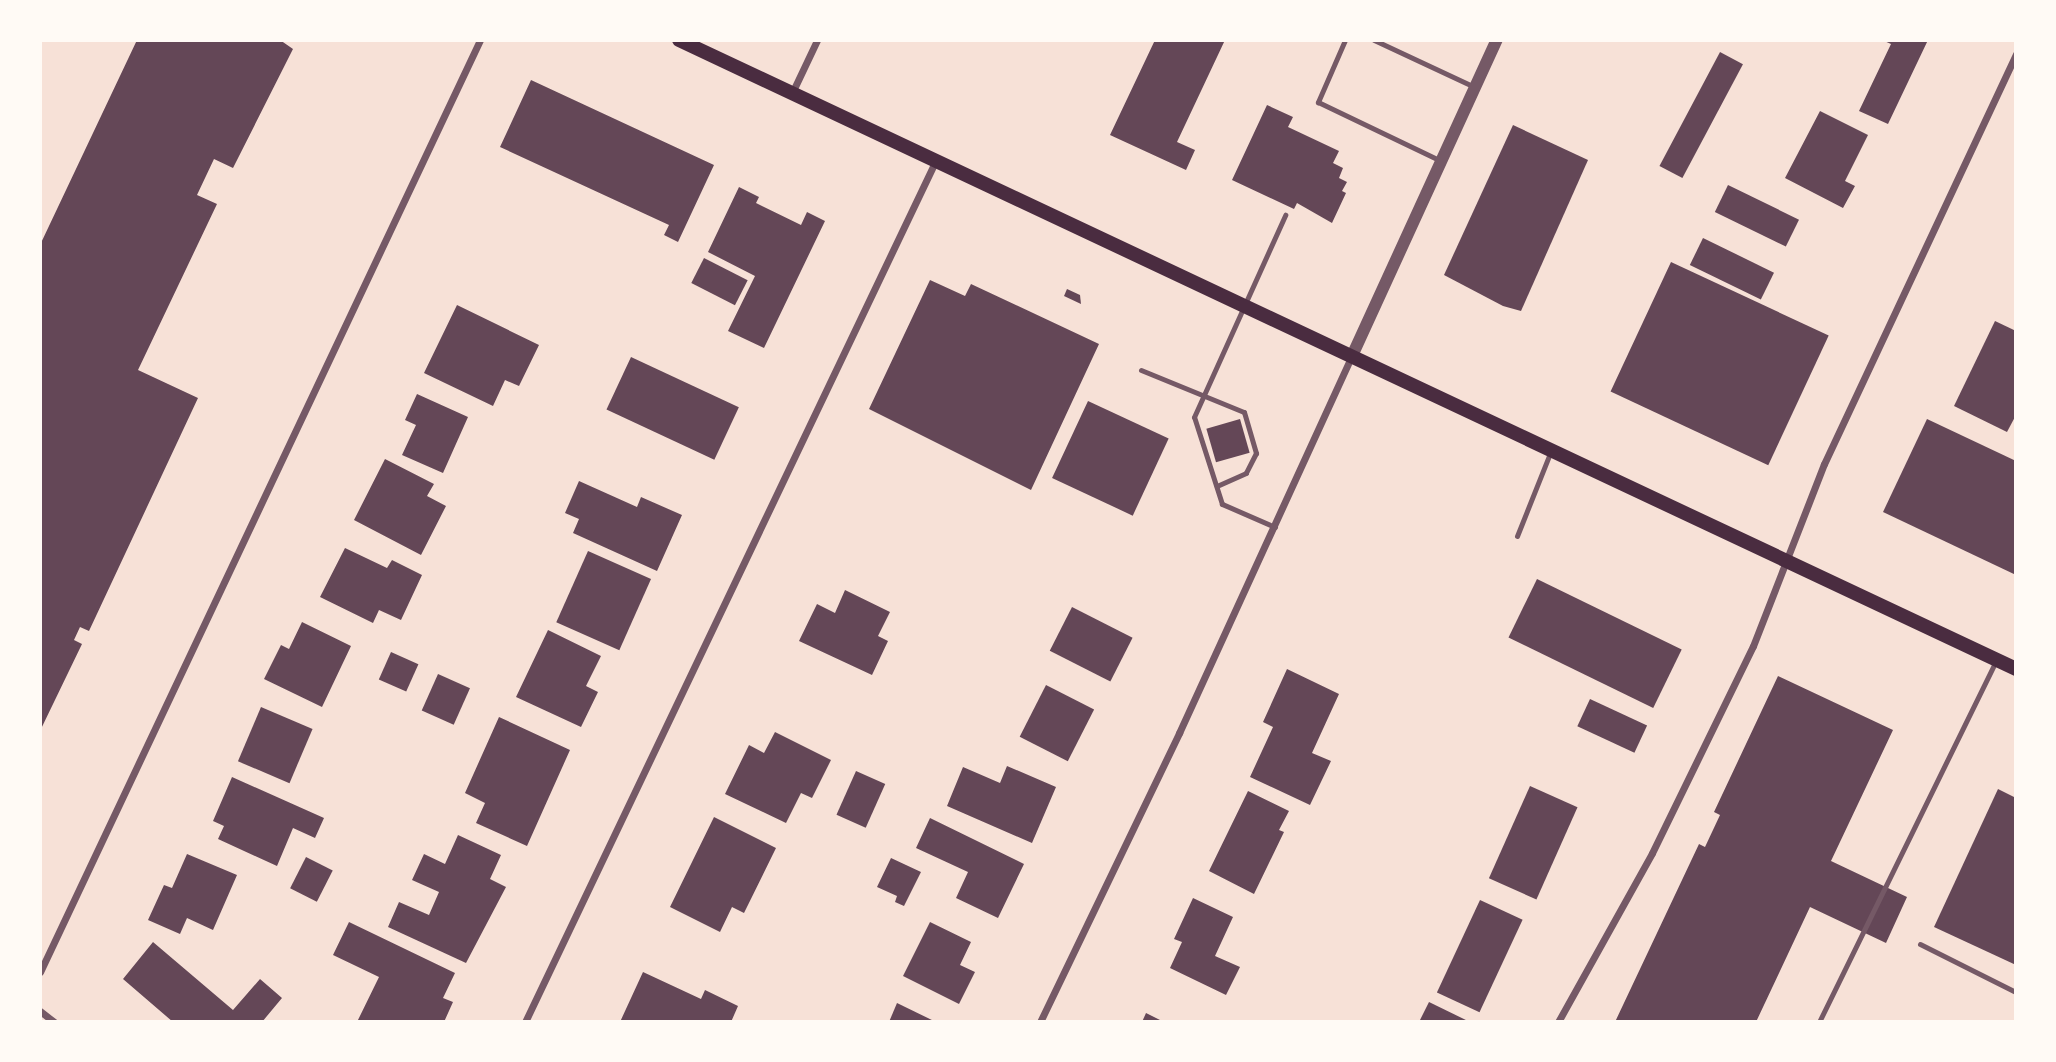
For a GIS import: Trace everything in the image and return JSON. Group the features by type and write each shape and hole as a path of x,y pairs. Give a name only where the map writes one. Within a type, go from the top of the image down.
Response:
{"main road":[{"path":"679,40 2016,669"}],"street":[{"path":"40,972 480,40"},
{"path":"792,93 817,40"},
{"path":"1040,1022 1275,527 1497,40"},
{"path":"1558,1022 1652,853 1752,646 1892,313 2016,54"},
{"path":"525,1022 936,160"},
{"path":"40,1012 54,1022"}],"lane":[{"path":"1345,40 1318,102 1441,161"},
{"path":"1374,40 1475,87"},
{"path":"1275,527 1222,504 1194,417 1285,215"},
{"path":"1141,370 1244,412 1256,453 1246,473 1217,486"},
{"path":"1517,536 1552,450"},
{"path":"1819,1022 1996,660"},
{"path":"1920,944 2016,992"}],"building":[{"path":"137,40 280,40 293,49 233,168 214,159 197,195 217,204 138,370 198,398 89,631 80,627 74,640 82,644 40,731 40,245"},
{"path":"1155,40 1225,40 1177,142 1195,150 1186,170 1110,135"},
{"path":"1882,40 1928,40 1888,124 1859,111 1891,44"},
{"path":"1720,52 1743,64 1682,178 1659,166"},
{"path":"531,80 714,165 678,242 664,235 669,225 500,147"},
{"path":"1267,105 1293,117 1288,127 1339,151 1333,163 1343,168 1339,178 1347,182 1342,191 1346,193 1332,223 1297,203 1294,209 1232,180"},
{"path":"1820,111 1868,135 1845,181 1855,186 1843,208 1785,178"},
{"path":"1513,125 1588,160 1521,311 1503,306 1444,275"},
{"path":"1728,185 1799,220 1786,247 1715,212"},
{"path":"739,187 759,197 756,203 801,225 807,212 825,221 764,348 728,331 755,276 708,252"},
{"path":"1703,238 1774,273 1761,300 1690,265"},
{"path":"704,258 748,280 735,305 691,283"},
{"path":"1671,262 1829,336 1768,465 1611,392"},
{"path":"930,280 965,296 971,284 1099,344 1031,490 869,409"},
{"path":"1067,289 1080,295 1081,304 1064,296"},
{"path":"457,305 539,345 519,386 505,380 493,406 424,373"},
{"path":"1995,321 2016,331 2016,415 2007,432 1954,406"},
{"path":"631,357 739,407 714,460 606,410"},
{"path":"417,394 468,417 443,473 402,455 416,425 405,420"},
{"path":"1088,401 1169,439 1133,516 1052,478"},
{"path":"1240,419 1250,453 1216,462 1206,429"},
{"path":"1927,419 2016,461 2016,575 1883,512"},
{"path":"385,459 434,484 427,496 446,506 421,555 354,520"},
{"path":"579,481 637,507 641,497 682,515 657,571 573,533 579,519 565,513"},
{"path":"345,548 387,568 392,560 422,575 401,620 379,610 373,623 320,597"},
{"path":"588,551 651,579 619,650 556,622"},
{"path":"1537,579 1682,650 1653,708 1509,637"},
{"path":"845,590 890,612 878,636 888,641 872,675 799,641 817,604 835,613"},
{"path":"1072,607 1133,638 1110,682 1050,651"},
{"path":"302,622 351,646 322,707 264,679 281,645 289,649"},
{"path":"548,630 601,656 586,686 598,692 581,727 516,697"},
{"path":"391,652 418,664 406,692 379,679"},
{"path":"1287,669 1339,694 1312,753 1331,761 1310,805 1250,777 1273,727 1263,722"},
{"path":"438,674 470,688 454,725 422,711"},
{"path":"1778,676 1893,730 1831,861 1907,897 1886,943 1810,907 1756,1022 1615,1022 1699,844 1705,847 1720,815 1714,812"},
{"path":"1046,685 1094,710 1068,761 1020,737"},
{"path":"1590,699 1647,726 1634,753 1577,726"},
{"path":"261,707 313,729 289,783 238,761"},
{"path":"499,717 570,750 527,846 476,823 485,803 465,793"},
{"path":"775,732 831,760 812,798 801,793 786,823 725,794 749,745 764,753"},
{"path":"1007,766 1056,787 1032,843 947,806 963,767 1000,783"},
{"path":"856,771 885,784 866,828 836,815"},
{"path":"232,777 324,818 315,838 293,828 277,866 218,839 224,826 213,821"},
{"path":"1530,786 1578,807 1536,899 1489,878"},
{"path":"1998,789 2016,798 2016,965 1934,927"},
{"path":"1248,791 1289,811 1279,830 1284,832 1254,894 1209,871"},
{"path":"714,817 776,848 744,913 732,907 720,932 670,907"},
{"path":"930,818 1024,864 998,918 956,898 968,872 916,848"},
{"path":"458,835 501,855 490,879 506,887 466,963 388,927 399,902 429,915 439,892 412,880 424,854 445,864"},
{"path":"187,854 237,875 213,930 187,918 180,934 148,920 164,885 172,888"},
{"path":"306,857 333,871 317,902 290,888"},
{"path":"891,858 921,872 904,906 895,902 897,896 877,887"},
{"path":"1193,898 1233,917 1215,956 1240,967 1226,995 1170,968 1182,942 1174,939"},
{"path":"1480,900 1523,920 1479,1012 1437,992"},
{"path":"349,922 455,973 443,998 453,1002 444,1022 357,1022 379,977 333,955"},
{"path":"930,922 971,942 960,965 975,972 959,1004 903,976"},
{"path":"153,942 233,1010 260,979 282,998 262,1022 173,1022 123,979"},
{"path":"643,972 701,999 705,990 738,1006 731,1022 620,1022"},
{"path":"1429,1002 1470,1022 1419,1022"},
{"path":"897,1003 936,1022 889,1022"},
{"path":"1146,1013 1164,1022 1142,1022"}]}
